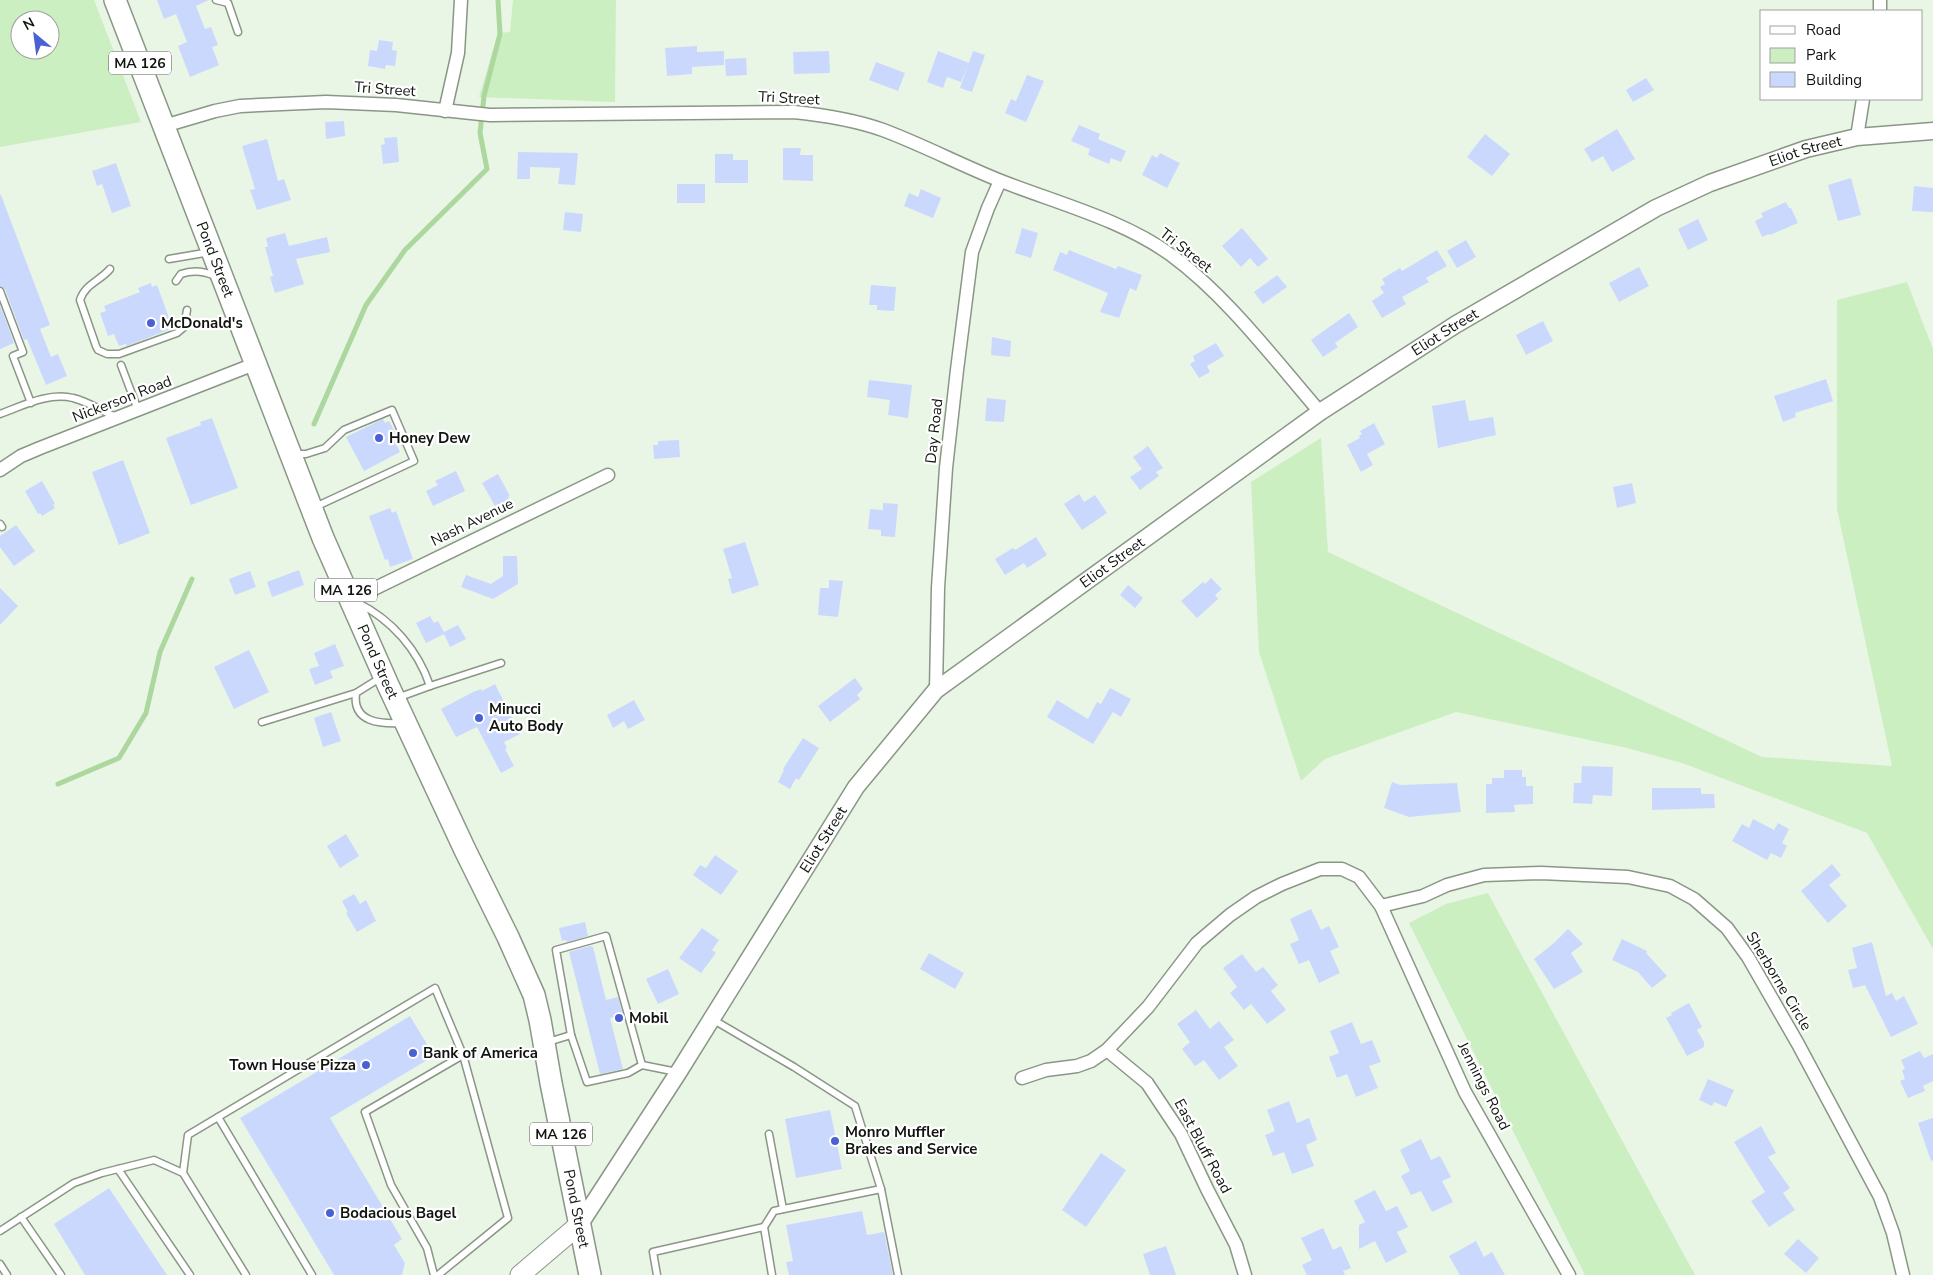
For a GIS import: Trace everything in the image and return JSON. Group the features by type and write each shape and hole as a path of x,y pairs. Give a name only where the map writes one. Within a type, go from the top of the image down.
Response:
{"main road":[{"name":"Pond Street","path":"115,0 257,363 290,454 350,600 406,723 524,970 534,996 590,1275"},
{"name":"Eliot Street","path":"520,1275 580,1224"}],"street":[{"path":"445,111 458,53 461,0"},
{"path":"1857,137 1863,100"},
{"name":"Tri Street","path":"164,126 215,111 271,103 326,102 396,105 490,115 697,112 794,112 820,114 881,130 1144,238 1171,255 1232,310 1320,412"},
{"name":"Eliot Street","path":"580,1224 678,1073 710,1018 856,788 936,690 1320,412 1455,325 1656,208 1710,183 1806,148 1857,137 1933,131"},
{"name":"Day Road","path":"936,690 938,588 946,468 957,370 972,252 1000,180"},
{"name":"Nickerson Road","path":"0,470 22,456 257,363"},
{"name":"Nash Avenue","path":"350,600 608,474"},
{"name":"Jennings Road","path":"1022,1078 1046,1070 1077,1066 1091,1061 1107,1050 1148,1006 1197,943 1230,915 1256,897 1320,869 1342,869 1359,878 1381,906 1466,1092 1568,1275"},
{"name":"Sherborne Circle","path":"1381,906 1423,896 1447,885 1484,875 1541,873 1628,877 1670,886 1694,899 1727,928 1748,957 1798,1044 1880,1197 1894,1233 1903,1275"},
{"name":"East Bluff Road","path":"1107,1050 1147,1083 1181,1134 1236,1245 1245,1275"}],"lane":[{"path":"216,0 228,4 238,32"},
{"path":"168,259 213,251"},
{"path":"110,269 87,287 80,300 96,346 102,352 112,355 119,354 176,333 186,323 186,310"},
{"path":"176,281 181,274 192,272 206,273 224,280"},
{"path":"0,291 23,352 13,356 31,403"},
{"path":"121,365 138,410"},
{"path":"0,414 31,403 62,396 74,398 117,418"},
{"path":"290,454 306,454 325,448 344,430 392,410 414,461 312,508"},
{"path":"350,600 371,610 389,623 408,643 421,664 430,686"},
{"path":"395,699 501,663"},
{"path":"262,722 356,693 384,675"},
{"path":"356,693 356,705 362,715 372,722 386,724 406,723"},
{"path":"642,1065 606,936 556,950 571,1035 587,1082 628,1073 642,1065 678,1073"},
{"path":"183,1173 188,1135 435,988 463,1055 508,1218 438,1275"},
{"path":"710,1018 794,1067 854,1106 882,1189 898,1275"},
{"path":"544,1043 571,1035"},
{"path":"434,1275 427,1248 391,1185 365,1112 463,1055"},
{"path":"218,1117 312,1275"},
{"path":"769,1134 783,1209"},
{"path":"0,1231 74,1183 154,1160 183,1173 246,1275"},
{"path":"118,1169 190,1275"},
{"path":"772,1275 764,1228 774,1211 882,1189"},
{"path":"21,1217 61,1275"},
{"path":"657,1275 653,1252 764,1228"},
{"path":"0,1264 7,1275"}],"green space":[{"path":"0,0 94,0 141,122 0,147"},
{"path":"513,0 616,0 615,102 479,97 498,33 510,32"},
{"path":"1907,282 1933,349 1933,949 1867,833 1682,763 1627,748 1456,712 1325,759 1301,781 1259,652 1251,482 1321,438 1328,552 1762,757 1892,766 1837,509 1837,300"},
{"path":"1488,893 1695,1275 1585,1275 1409,923 1446,904"}],"building":[{"path":"157,0 209,0 196,6 205,29 211,27 218,45 212,47 219,65 190,77 178,46 187,42 176,14 164,19"},
{"path":"379,40 393,42 392,50 397,51 395,66 386,65 385,69 368,66 370,50 377,51"},
{"path":"697,46 697,52 724,51 724,65 692,67 692,74 667,76 665,48"},
{"path":"829,51 830,73 794,74 793,52"},
{"path":"938,51 969,63 961,82 947,77 943,88 927,82"},
{"path":"973,51 985,55 972,92 960,88"},
{"path":"746,58 747,75 726,76 725,59"},
{"path":"876,62 905,73 898,91 869,80"},
{"path":"1027,75 1044,81 1026,122 1005,113 1011,99 1016,101"},
{"path":"1646,78 1654,90 1633,102 1626,90"},
{"path":"344,121 345,136 326,139 325,122"},
{"path":"1079,125 1100,134 1098,139 1126,151 1121,162 1111,158 1109,164 1088,155 1090,149 1071,141"},
{"path":"1617,129 1635,159 1612,172 1603,156 1592,162 1584,149"},
{"path":"1485,134 1510,154 1492,176 1467,157"},
{"path":"397,137 399,162 383,164 381,145 385,144 384,138"},
{"path":"267,139 278,181 284,179 291,200 257,210 250,190 255,189 242,146"},
{"path":"783,148 801,148 800,155 813,155 813,181 783,180"},
{"path":"518,152 578,153 575,185 558,184 560,168 530,167 530,179 517,179"},
{"path":"1160,153 1180,163 1167,188 1142,175 1152,155 1157,158"},
{"path":"715,154 733,154 733,160 748,160 748,183 715,183"},
{"path":"116,163 131,206 112,213 102,184 97,186 92,171"},
{"path":"1851,178 1861,215 1838,221 1828,185"},
{"path":"677,184 705,184 705,203 677,203"},
{"path":"1914,186 1933,188 1933,212 1912,211"},
{"path":"921,189 941,198 933,218 904,206 909,193 918,197"},
{"path":"0,195 50,325 40,329 51,357 58,354 67,376 46,385 27,339 24,340 5,289 0,286"},
{"path":"1786,202 1798,223 1762,237 1755,221 1763,217 1761,213"},
{"path":"565,212 583,214 581,232 563,230"},
{"path":"1698,219 1708,240 1688,250 1678,229"},
{"path":"1022,228 1038,233 1031,258 1015,253"},
{"path":"1242,228 1268,259 1258,267 1250,258 1241,267 1222,246"},
{"path":"285,233 289,246 327,237 330,252 296,259 304,284 275,293 270,277 273,276 265,247 268,247 266,238"},
{"path":"1466,240 1476,257 1457,268 1447,251"},
{"path":"1069,250 1116,269 1118,266 1142,275 1136,291 1130,288 1119,318 1100,312 1108,293 1053,270 1060,252 1067,255"},
{"path":"1437,250 1447,266 1426,278 1429,282 1402,297 1406,304 1382,318 1372,301 1384,293 1380,287 1385,284 1382,279 1400,268 1402,271"},
{"path":"1639,267 1649,286 1619,302 1609,283"},
{"path":"1277,275 1287,287 1263,304 1254,292"},
{"path":"151,283 152,287 157,285 171,323 166,325 168,330 127,346 126,344 119,346 114,334 108,336 100,313 106,311 104,306 140,292 138,288"},
{"path":"871,285 896,287 894,311 877,310 877,305 869,305"},
{"path":"0,305 14,343 0,349"},
{"path":"1349,313 1358,327 1335,343 1338,347 1323,357 1311,340"},
{"path":"1543,321 1553,341 1526,355 1516,335"},
{"path":"992,337 1011,341 1010,357 991,355"},
{"path":"1216,343 1224,356 1207,366 1210,372 1199,378 1190,364 1195,361 1193,356"},
{"path":"1826,379 1833,401 1795,413 1796,417 1783,422 1774,396"},
{"path":"869,380 912,385 908,418 888,415 890,400 867,397"},
{"path":"987,398 1006,400 1004,422 985,421"},
{"path":"1465,400 1469,421 1493,417 1496,435 1438,448 1432,406"},
{"path":"212,418 238,488 191,505 166,438 201,425 200,422"},
{"path":"383,419 385,423 389,421 396,434 392,436 400,452 364,471 346,437"},
{"path":"1374,423 1385,444 1367,454 1373,465 1361,472 1347,445 1360,438 1359,436 1362,434 1360,431"},
{"path":"679,440 680,457 654,459 653,445 658,445 658,441"},
{"path":"1148,446 1163,468 1156,472 1159,476 1140,490 1130,477 1142,469 1133,457"},
{"path":"123,460 150,533 119,545 92,472"},
{"path":"456,471 465,491 433,506 426,491 438,485 435,481"},
{"path":"498,474 510,496 508,497 512,506 499,513 482,483"},
{"path":"42,481 55,504 53,505 55,508 42,516 40,513 38,514 25,491"},
{"path":"1632,483 1636,503 1617,508 1613,487"},
{"path":"1079,494 1084,502 1095,495 1107,513 1082,530 1064,504"},
{"path":"883,503 898,504 895,537 881,536 881,530 868,529 870,509 883,510"},
{"path":"390,508 392,513 396,511 413,559 390,567 388,559 385,560 369,516"},
{"path":"16,525 35,551 14,566 0,547 0,536"},
{"path":"1036,537 1047,555 1027,568 1024,563 1005,575 995,559 1013,548 1015,550"},
{"path":"745,542 759,585 732,594 728,579 732,578 723,549"},
{"path":"503,556 517,556 518,584 493,599 461,587 466,575 491,584 503,576"},
{"path":"299,570 304,585 272,597 267,582"},
{"path":"250,571 256,587 235,595 229,579"},
{"path":"1211,578 1222,589 1215,595 1218,599 1197,618 1181,601 1203,582 1205,584"},
{"path":"829,580 843,581 838,617 818,615 820,588 829,588"},
{"path":"1128,585 1143,598 1135,608 1120,595"},
{"path":"0,588 18,606 0,625"},
{"path":"430,616 434,623 438,621 444,632 458,625 466,639 450,647 444,634 426,643 416,623"},
{"path":"335,644 344,666 330,671 333,678 315,685 309,669 319,666 314,653"},
{"path":"249,650 269,692 234,709 214,667"},
{"path":"855,678 863,689 857,695 860,699 830,722 818,706"},
{"name":"Minucci Auto Body","path":"495,684 520,734 504,742 507,748 505,749 514,766 501,773 477,727 456,737 441,709 473,692 481,689 482,691"},
{"path":"1110,688 1131,699 1121,717 1113,712 1093,744 1047,717 1057,700 1088,719 1097,702 1101,704"},
{"path":"634,700 645,720 628,729 624,721 613,728 607,715"},
{"path":"331,712 341,741 323,747 314,718"},
{"path":"803,738 819,748 799,780 796,778 790,789 778,782 783,769"},
{"path":"1582,766 1613,767 1612,796 1593,795 1592,804 1573,803 1574,783 1581,783"},
{"path":"1504,770 1522,770 1522,777 1526,777 1526,786 1533,786 1533,804 1514,805 1515,812 1486,813 1486,784 1492,784 1492,778 1504,778"},
{"path":"1392,782 1400,785 1457,783 1461,812 1409,817 1384,808"},
{"path":"1652,788 1701,788 1701,794 1714,794 1715,808 1652,810"},
{"path":"1753,819 1774,830 1778,823 1789,829 1782,843 1787,846 1781,858 1771,853 1767,860 1732,841 1742,824 1749,828"},
{"path":"346,834 359,856 340,868 327,846"},
{"path":"715,855 738,871 721,895 693,875 700,865 706,868"},
{"path":"1832,864 1841,875 1829,885 1847,906 1828,923 1801,891"},
{"path":"354,894 360,904 366,900 376,921 357,932 346,913 348,912 342,901"},
{"path":"1311,909 1321,930 1329,926 1339,947 1330,951 1340,973 1319,983 1309,960 1299,964 1290,944 1299,940 1290,919"},
{"path":"585,922 588,936 567,942 566,940 562,941 559,928"},
{"path":"702,928 719,940 712,950 716,953 701,973 679,958"},
{"path":"1568,929 1583,944 1571,953 1583,972 1554,989 1534,959"},
{"path":"1622,939 1647,951 1646,953 1667,976 1652,988 1638,972 1612,960"},
{"path":"1872,942 1886,996 1892,993 1896,1001 1904,996 1918,1024 1891,1037 1865,985 1853,988 1848,970 1857,968 1852,948"},
{"path":"590,946 593,947 606,1000 618,997 623,1015 610,1018 623,1069 600,1074 569,952"},
{"path":"929,953 964,973 955,989 920,969"},
{"path":"1242,954 1256,972 1263,967 1278,985 1271,991 1286,1010 1267,1024 1251,1004 1244,1010 1230,993 1237,987 1223,968"},
{"path":"668,969 679,994 658,1004 646,979"},
{"path":"1689,1003 1702,1027 1697,1030 1704,1042 1704,1047 1687,1056 1666,1018"},
{"path":"1196,1010 1210,1029 1219,1021 1234,1040 1224,1047 1238,1066 1219,1080 1204,1060 1195,1066 1182,1049 1190,1042 1177,1024"},
{"path":"410,1016 434,1056 330,1118 402,1239 394,1245 405,1263 402,1275 334,1275 240,1118"},
{"path":"1352,1022 1361,1044 1372,1040 1381,1062 1369,1066 1378,1088 1356,1097 1347,1074 1337,1078 1329,1057 1339,1053 1330,1031"},
{"path":"1920,1051 1924,1058 1933,1054 1933,1081 1923,1086 1925,1091 1908,1098 1900,1081 1905,1079 1902,1070 1905,1069 1901,1060"},
{"path":"1708,1079 1734,1090 1726,1107 1714,1102 1712,1106 1699,1100"},
{"path":"1289,1101 1297,1123 1309,1118 1317,1140 1306,1145 1314,1166 1292,1174 1284,1152 1273,1156 1265,1135 1275,1131 1267,1110"},
{"path":"830,1110 842,1169 796,1178 785,1119"},
{"path":"1933,1118 1933,1160 1931,1161 1918,1123"},
{"path":"1761,1126 1776,1153 1768,1157 1790,1188 1783,1193 1795,1210 1769,1227 1751,1201 1765,1192 1734,1142"},
{"path":"1421,1139 1431,1160 1440,1156 1451,1177 1442,1181 1453,1202 1432,1212 1421,1191 1411,1195 1401,1176 1410,1171 1400,1150"},
{"path":"1101,1153 1126,1170 1086,1227 1062,1210"},
{"path":"109,1188 167,1275 85,1275 54,1224"},
{"path":"1375,1190 1386,1211 1397,1206 1408,1227 1397,1232 1407,1252 1386,1263 1375,1241 1359,1249 1359,1225 1365,1222 1354,1201"},
{"path":"862,1211 867,1235 884,1232 893,1275 789,1275 786,1262 793,1261 786,1225"},
{"path":"1323,1228 1333,1250 1341,1246 1351,1268 1343,1271 1345,1275 1307,1275 1302,1265 1312,1260 1301,1238"},
{"path":"1798,1239 1819,1258 1806,1273 1784,1254"},
{"path":"1476,1241 1484,1257 1492,1252 1505,1275 1460,1275 1449,1256"},
{"path":"1166,1246 1176,1275 1150,1275 1143,1254"}],"waterway":[{"path":"314,424 366,305 405,250 487,169 480,133 484,96 500,34 498,0"},
{"path":"58,784 119,758 146,713 160,652 192,579"}],"place":[{"name":"McDonald's","path":"151,323"},
{"name":"Honey Dew","path":"379,438"},
{"name":"Minucci Auto Body","path":"479,718"},
{"name":"Mobil","path":"619,1018"},
{"name":"Bank of America","path":"413,1053"},
{"name":"Town House Pizza","path":"366,1065"},
{"name":"Monro Muffler Brakes and Service","path":"835,1141"},
{"name":"Bodacious Bagel","path":"330,1213"}]}
